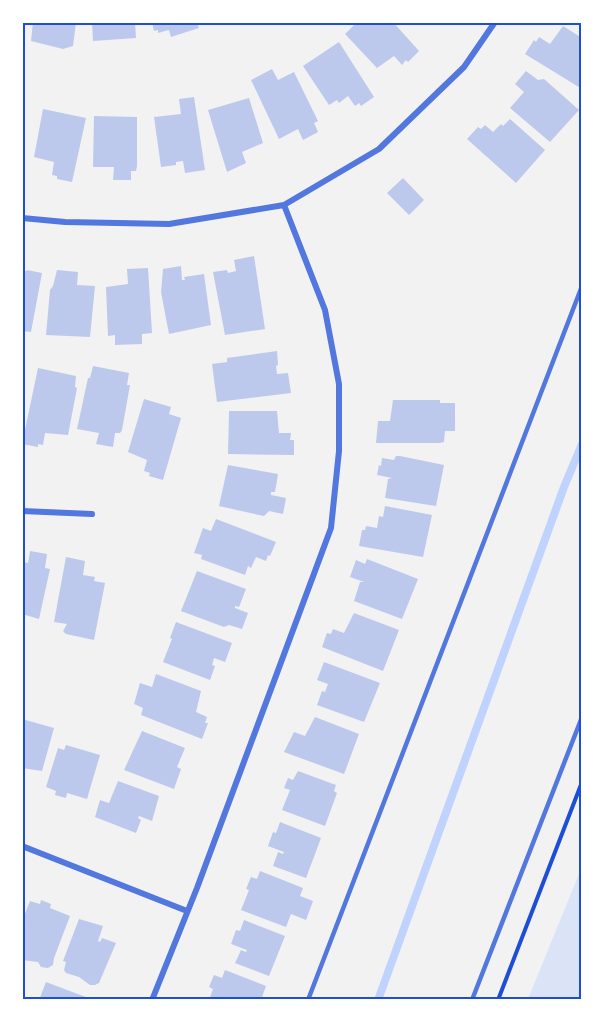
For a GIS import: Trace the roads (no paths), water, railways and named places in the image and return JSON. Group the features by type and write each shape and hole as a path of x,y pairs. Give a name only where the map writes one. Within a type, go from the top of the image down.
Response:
{"street":[{"path":"22,218 65,222 169,224 284,205 379,149 464,67 495,22"},
{"path":"152,999 331,528 339,451 339,384 325,310 284,205"},
{"path":"22,511 92,514"},
{"path":"22,846 187,911"}],"lane":[{"path":"308,999 582,286"},
{"path":"472,999 582,717"}],"waterway":[{"path":"378,1000 564,487 582,444"}]}
